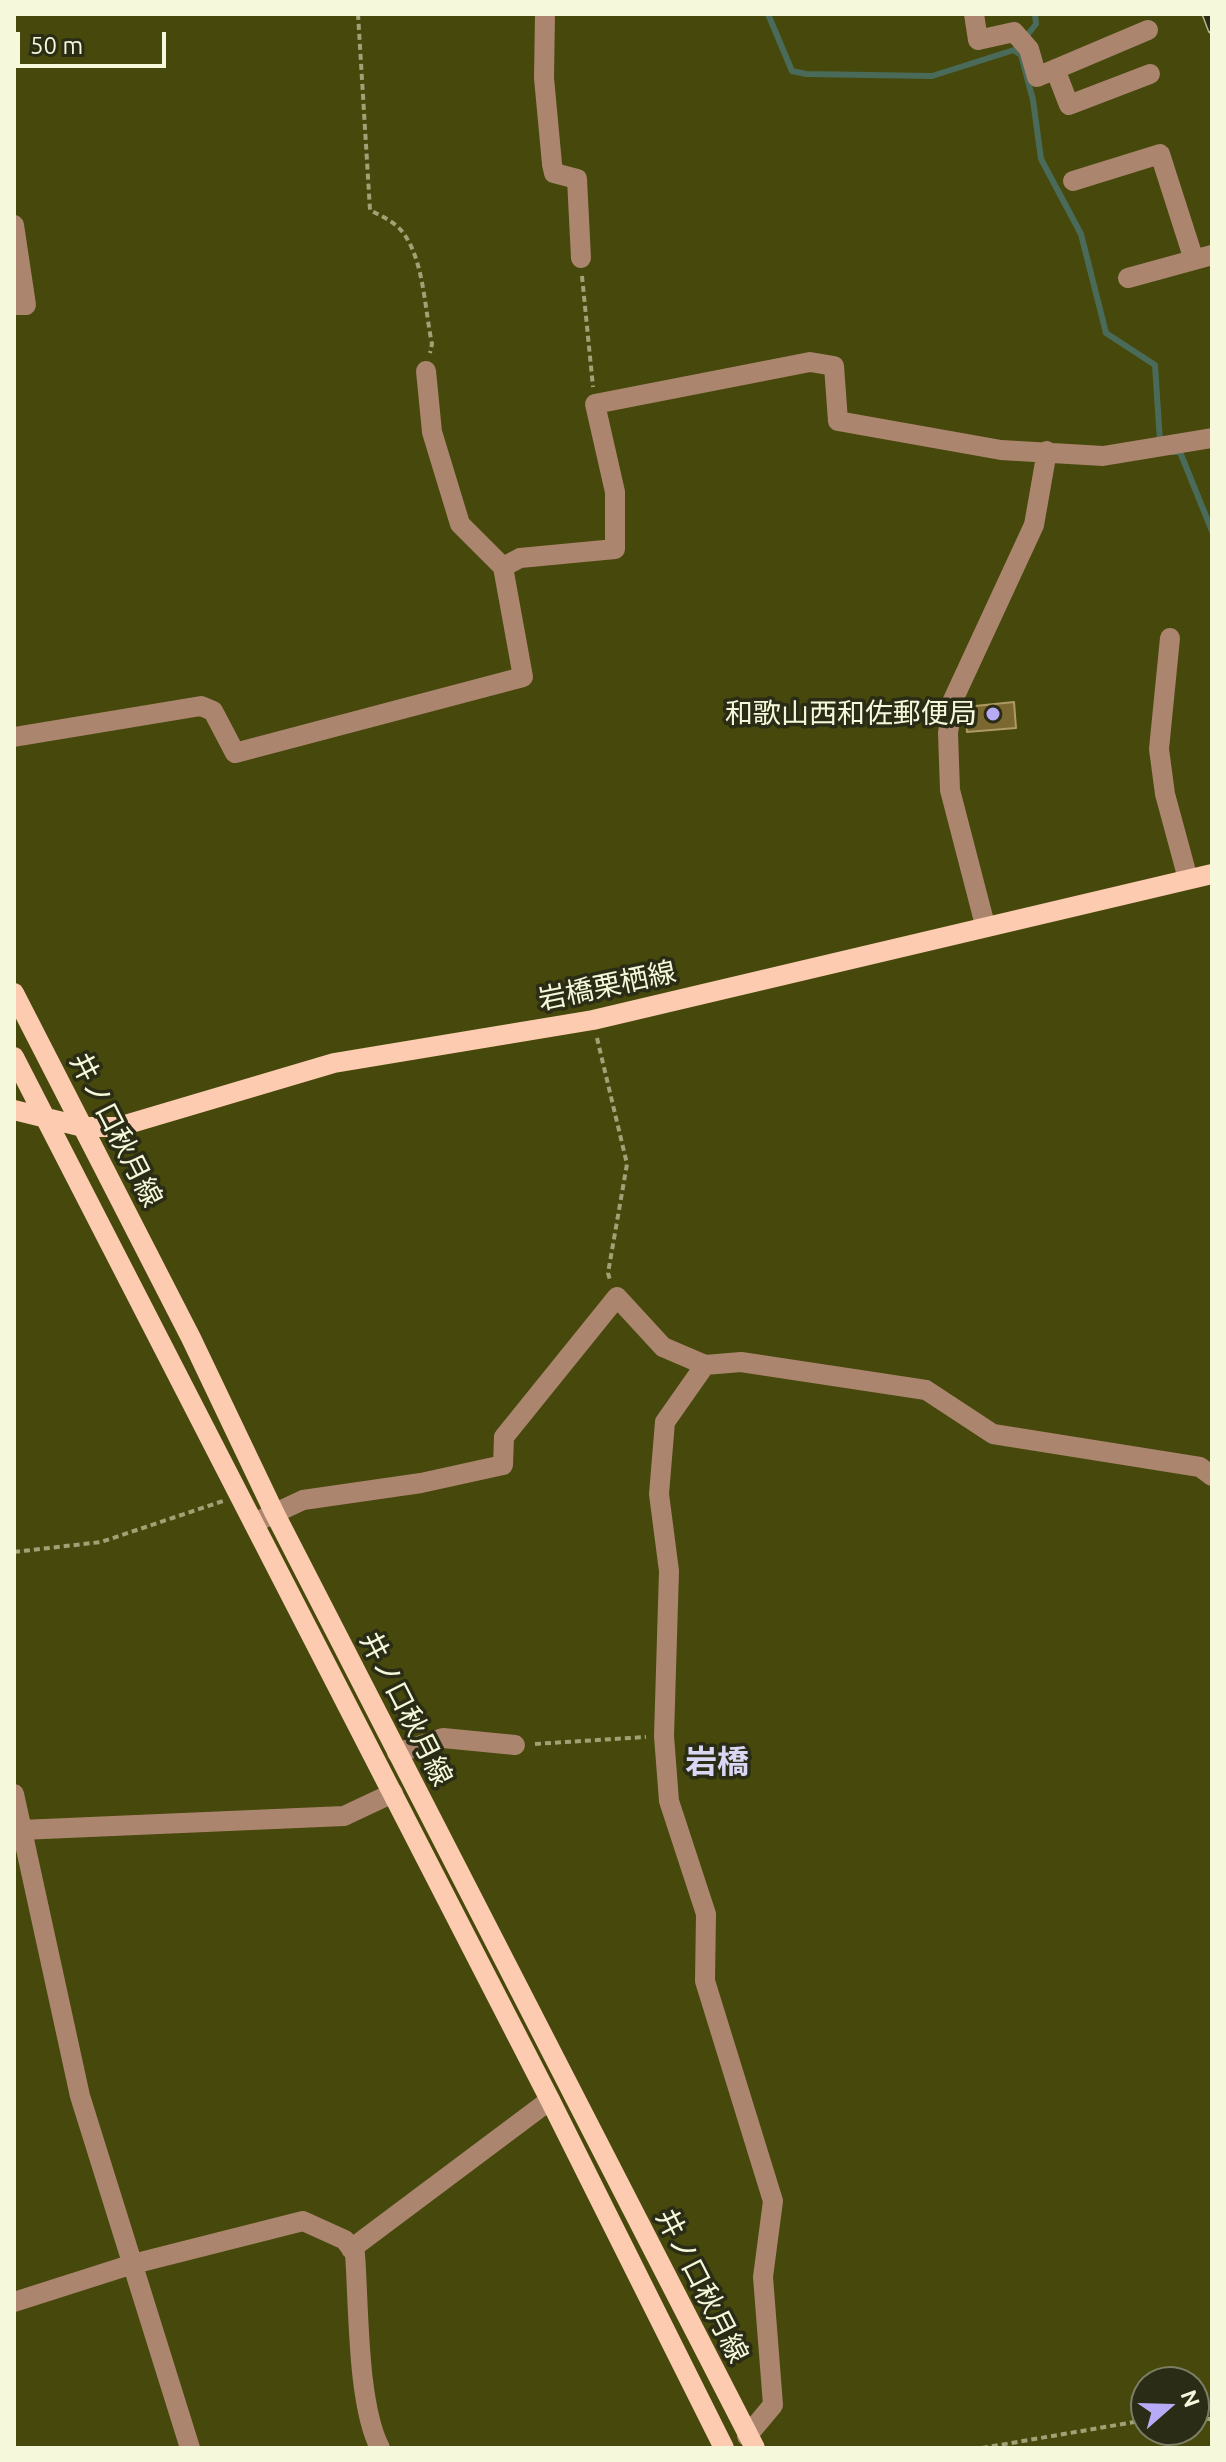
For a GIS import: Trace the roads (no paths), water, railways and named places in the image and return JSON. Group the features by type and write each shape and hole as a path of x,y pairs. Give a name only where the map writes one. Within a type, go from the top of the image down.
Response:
{"main road":[{"name":"岩橋栗栖線","path":"14,1110 83,1127 118,1127 334,1063 593,1020 985,925 1212,874"},
{"name":"井ノ口秋月線","path":"14,993 191,1338 274,1512 751,2442"},
{"name":"井ノ口秋月線","path":"14,1057 550,2100 724,2448"}],"street":[{"path":"545,14 544,78 552,164 554,173 577,179 581,258"},
{"path":"974,14 978,40 1014,32 1029,49 1037,77 1148,30"},
{"path":"1055,69 1069,105 1150,74"},
{"path":"1073,181 1160,154 1203,257 1128,278"},
{"path":"14,225 26,305 14,305"},
{"path":"503,567 520,558 615,549 615,492 595,404 810,362 834,366 838,421 1001,450 1103,456 1212,438"},
{"path":"14,737 201,706 213,711 235,753 523,677 503,567 460,524 432,432 426,371"},
{"path":"985,925 950,790 948,733 953,700 1034,525 1047,451"},
{"path":"1170,638 1159,749 1165,794 1188,879"},
{"path":"254,1523 303,1500 421,1483 503,1465 504,1437 617,1297 663,1347 705,1365 741,1362 926,1390 993,1434 1200,1467 1212,1476"},
{"path":"705,1365 665,1422 659,1494 669,1571 664,1736 669,1801 706,1914 705,1981 773,2201 763,2277 773,2405 751,2442"},
{"path":"397,1753 443,1738 515,1745"},
{"path":"21,1830 344,1816 393,1793"},
{"path":"14,1794 80,2096 190,2448"},
{"path":"351,2249 550,2100"},
{"path":"14,2302 133,2264 303,2221 345,2240 355,2254 372,2433 380,2448"}],"waterway":[{"path":"768,14 792,71 806,74 932,76 1014,50 1021,55 1033,100 1041,159 1081,234 1106,333 1155,365 1160,442"},
{"path":"1025,38 1036,24 1035,14"},
{"path":"1173,452 1180,452 1212,531"}],"railway":[{"path":"1206,14 1212,30"}],"place":[{"name":"和歌山西和佐郵便局","path":"993,714"}],"district":[{"name":"岩橋","path":"717,1762"}]}
